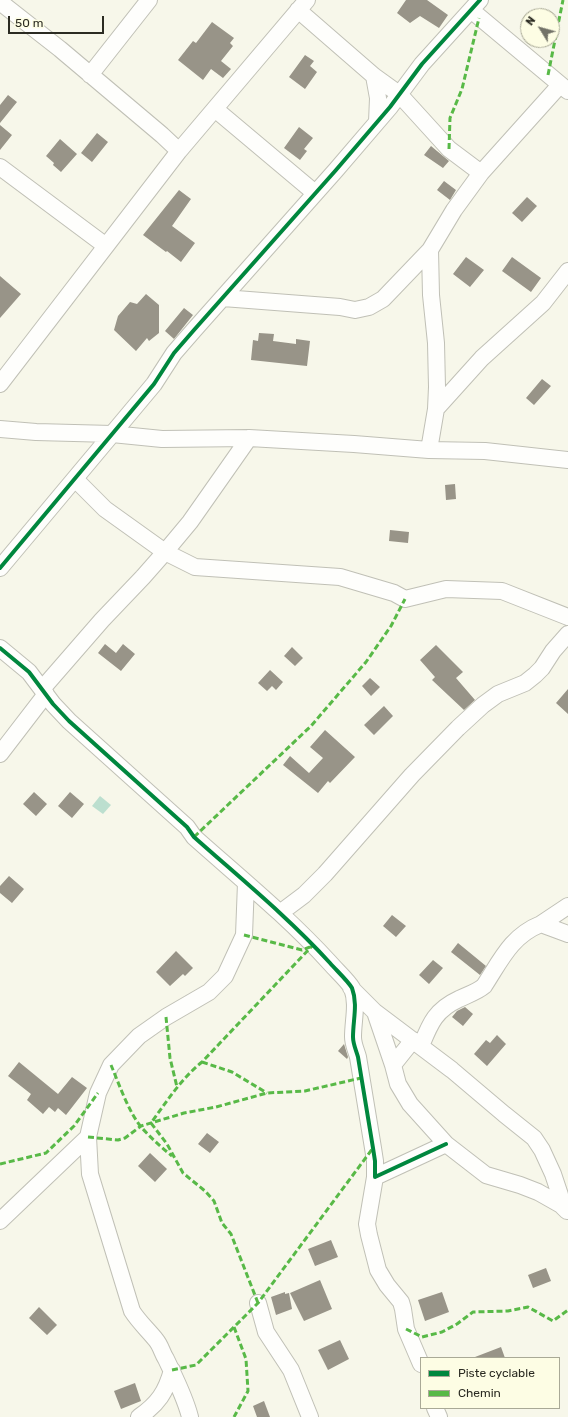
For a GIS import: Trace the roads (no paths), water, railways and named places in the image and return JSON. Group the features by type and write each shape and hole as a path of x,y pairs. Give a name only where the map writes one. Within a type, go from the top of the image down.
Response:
{"street":[{"path":"90,75 149,0"},
{"path":"0,2 60,49 179,151"},
{"path":"0,384 179,151 303,5 374,76 399,94 449,149 481,173"},
{"path":"0,568 154,384 174,353 377,122 422,64 476,5 564,88 481,173 454,210 430,250 383,299 369,307 354,310 340,307 223,298"},
{"path":"374,76 378,98 377,122"},
{"path":"215,109 315,193"},
{"path":"2,174 106,246"},
{"path":"429,450 436,409 436,343 431,295 430,250"},
{"path":"436,409 482,358 543,303 568,271"},
{"path":"0,429 36,432 112,434 162,439 249,438 429,450 485,450 568,460"},
{"path":"0,754 44,691 102,620 144,577 190,522 249,438"},
{"path":"75,479 105,509 164,552 194,567 340,577 394,593 406,599 446,589 502,591 568,617"},
{"path":"280,913 304,895 325,874 412,775 458,728 483,705 498,694 525,683 535,675 568,634"},
{"path":"0,648 29,672 53,704 69,721 187,828 194,837 314,945 351,988 375,1012 452,1070 534,1138 542,1150 553,1174 565,1209"},
{"path":"190,1417 188,1408 172,1370 156,1339 132,1311 90,1174 88,1137 98,1093 111,1065 139,1036 178,1010 209,992 225,976 244,935 246,883"},
{"path":"393,1066 417,1043 437,1014 455,1000 479,990 484,986 504,953 520,935 541,924 568,906"},
{"path":"541,924 568,934"},
{"path":"351,988 355,1003 356,1017 353,1036 354,1046 358,1057 375,1161 375,1177 367,1224 369,1235 380,1274 401,1302 404,1309 406,1329 420,1362"},
{"path":"375,1012 398,1084 410,1104 446,1144 486,1175 532,1189 565,1209"},
{"path":"0,1221 88,1137"},
{"path":"375,1177 446,1144"},
{"path":"258,1303 266,1332 291,1370 310,1417"},
{"path":"139,1417 161,1398 172,1370"}]}
